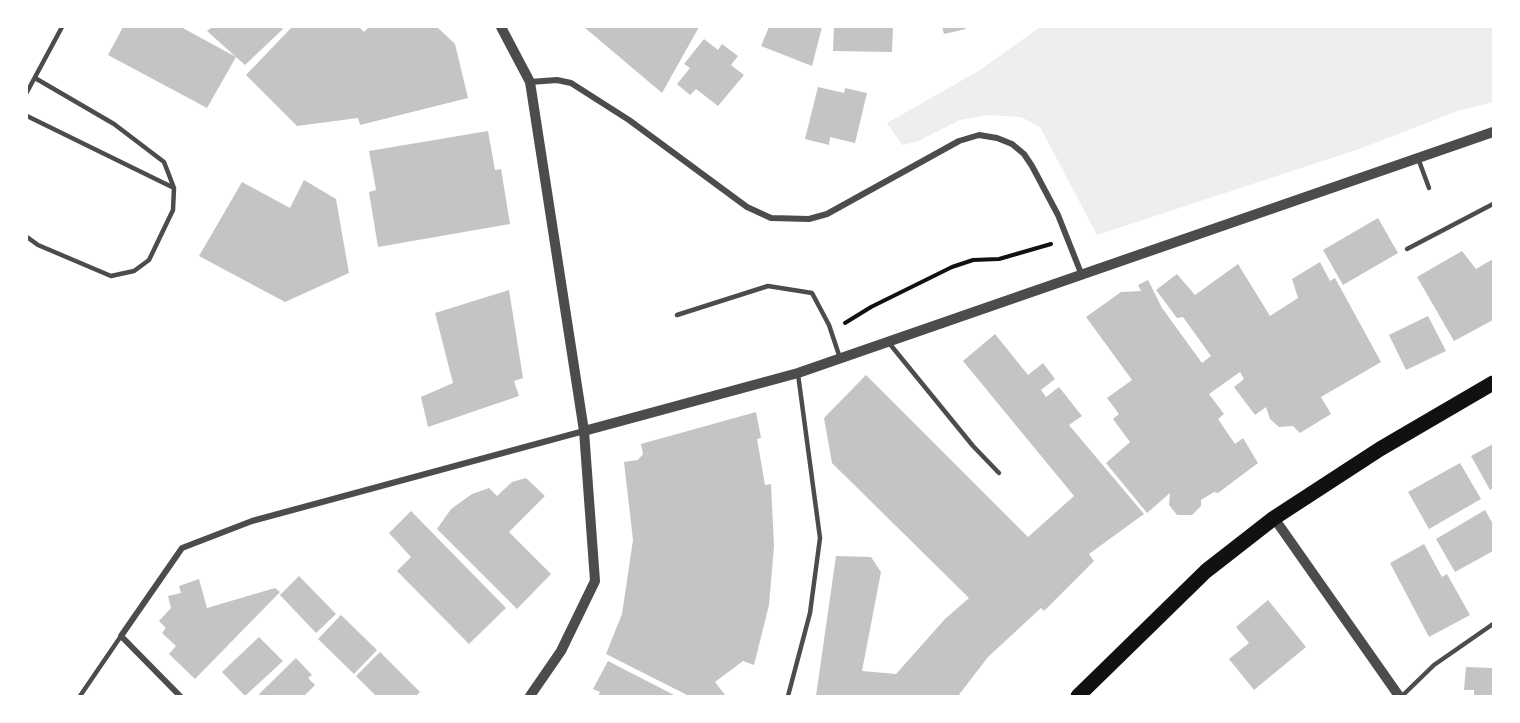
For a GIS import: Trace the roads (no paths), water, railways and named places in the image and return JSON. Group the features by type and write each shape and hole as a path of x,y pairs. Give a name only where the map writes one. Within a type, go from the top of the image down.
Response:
{"main road":[{"path":"1078,696 1206,571 1274,518 1380,449 1493,383"}],"street":[{"path":"501,27 530,82 584,431 595,581 561,651 530,696"},
{"path":"530,82 557,80 571,83 629,120 747,207 771,218 809,219 827,214 959,141 979,135 997,138 1024,154 1069,240 1081,273"},
{"path":"180,696 121,636 182,548 252,521 798,373 1493,132"},
{"path":"1274,518 1400,696"}],"lane":[{"path":"27,92 62,27"},
{"path":"27,237 38,245 111,276 134,271 149,260 173,210 174,188 164,162 114,124 35,78"},
{"path":"27,116 174,188"},
{"path":"1418,158 1429,188"},
{"path":"1407,249 1493,204"},
{"path":"677,315 768,286 812,293 830,329 840,358"},
{"path":"887,341 999,473"},
{"path":"788,696 810,613 820,538 798,373"},
{"path":"1400,696 1434,665 1493,624"},
{"path":"80,696 121,636"}]}
